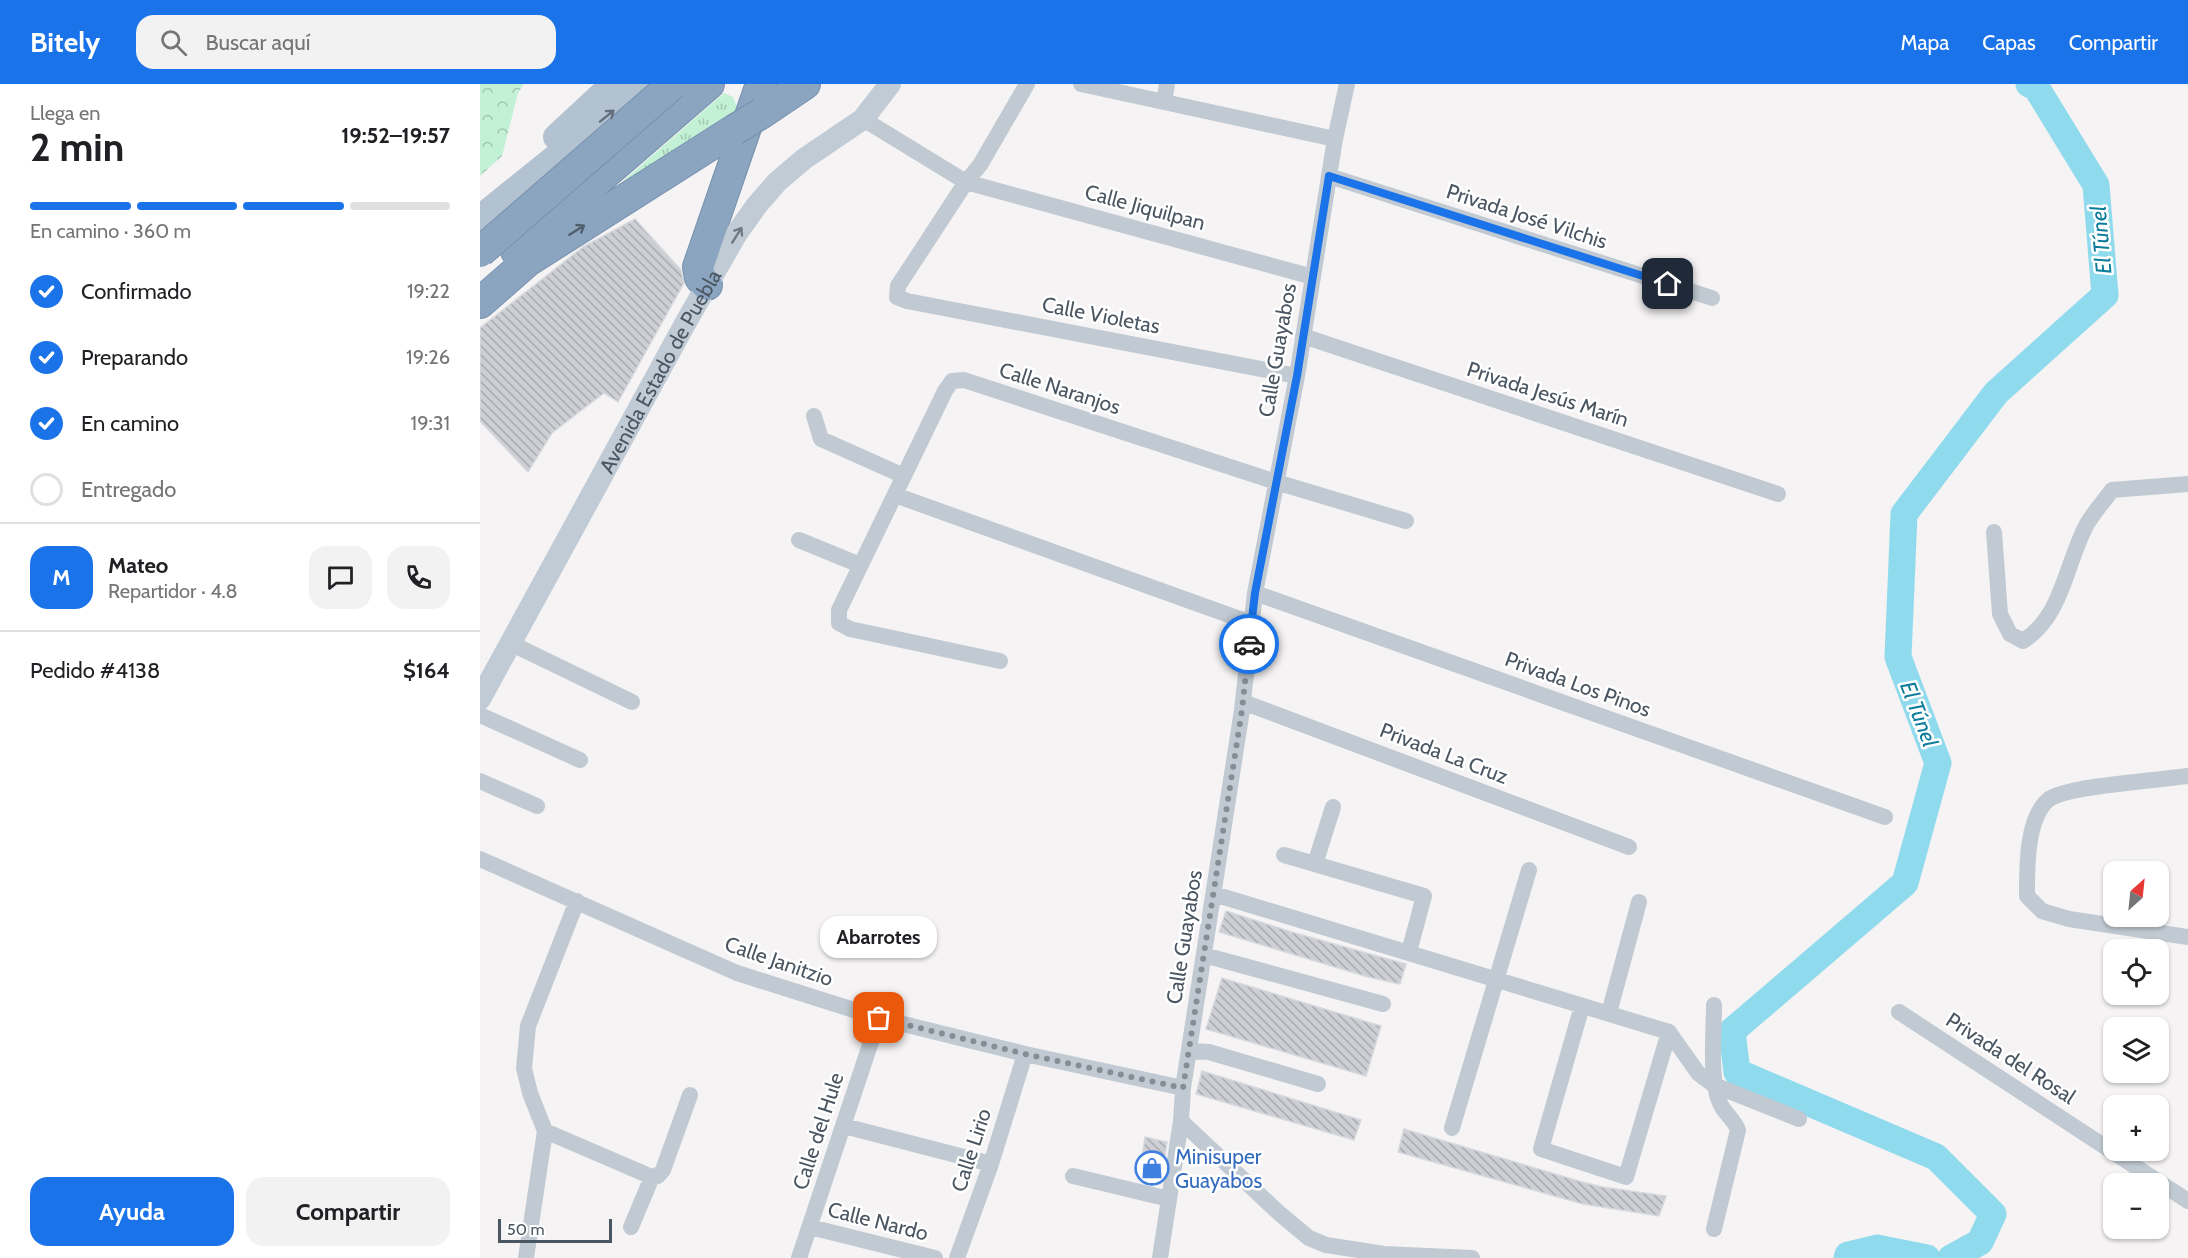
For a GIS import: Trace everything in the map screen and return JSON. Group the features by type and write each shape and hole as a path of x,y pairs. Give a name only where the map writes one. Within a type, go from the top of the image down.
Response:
{"highway":[{"path":"480,252 673,84"},
{"path":"480,240 565,189 624,148 708,84"},
{"path":"480,282 708,84"},
{"path":"480,303 528,261 734,130 762,98 805,84"},
{"path":"707,285 700,278 698,267 762,98"}],"main road":[{"path":"480,210 613,84"},
{"path":"480,218 646,84"}],"street":[{"name":"Avenida Estado de Puebla","path":"480,699 737,233 777,182 804,159 863,119 890,84"},
{"path":"966,182 980,165 1027,84"},
{"path":"1164,102 1167,84"},
{"name":"Calle Guayabos","path":"1160,1258 1181,1121 1183,1088 1243,702 1255,593 1297,376 1335,139 1347,84"},
{"path":"1086,85 1335,139"},
{"name":"Calle Jiquilpan","path":"863,119 966,182 1313,277"},
{"name":"Privada José Vilchis","path":"1329,176 1712,298"},
{"name":"Calle Violetas","path":"966,182 898,286 897,297 918,303 1297,376"},
{"name":"Privada Jesús Marín","path":"1303,336 1778,494"},
{"name":"Calle Naranjos","path":"1000,661 850,629 839,622 839,610 860,565 952,381 964,380 1276,482"},
{"path":"814,416 821,439 904,476"},
{"path":"1276,482 1406,521"},
{"path":"1994,532 2000,614 2010,634 2023,641 2037,632 2051,612 2087,524 2112,490 2188,484"},
{"path":"895,495 1251,623"},
{"path":"799,540 860,565"},
{"name":"Privada Los Pinos","path":"1255,593 1885,817"},
{"path":"510,643 632,702"},
{"name":"Privada La Cruz","path":"1243,702 1629,847"},
{"path":"480,715 580,760"},
{"path":"2188,776 2073,790 2049,799 2037,815 2027,853 2027,896 2042,911 2069,919 2188,937"},
{"path":"480,781 537,806"},
{"path":"1315,864 1333,807"},
{"path":"1284,855 1424,896 1409,952"},
{"name":"Calle Janitzio","path":"480,859 737,973 879,1018 1025,1054 1183,1088"},
{"path":"1452,1128 1529,870"},
{"path":"1214,894 1669,1032 1698,1073 1714,1085 1799,1119"},
{"path":"526,1258 545,1131 530,1093 524,1068 528,1026 577,901"},
{"path":"1609,1013 1639,902"},
{"path":"1204,955 1383,1004"},
{"path":"1714,1005 1714,1085 1720,1105 1734,1120 1738,1130 1714,1229"},
{"path":"1582,1006 1541,1149 1626,1177 1669,1032"},
{"name":"Privada del Rosal","path":"1899,1012 2188,1201"},
{"name":"Calle del Hule","path":"799,1258 879,1018"},
{"path":"1190,1051 1209,1052 1318,1084"},
{"name":"Calle Lirio","path":"957,1258 991,1164 1025,1054"},
{"path":"545,1131 652,1177 658,1176 663,1170 690,1095"},
{"path":"1181,1121 1279,1213 1328,1251 1472,1258"},
{"path":"844,1126 991,1164"},
{"path":"1073,1176 1169,1199"},
{"path":"631,1227 652,1177"},
{"name":"Calle Nardo","path":"810,1227 935,1258"}],"green space":[{"path":"480,84 524,84 518,93 502,156 480,176"},
{"path":"724,93 733,97 739,112 607,195"}],"building":[{"path":"635,219 681,270 684,283 618,402 604,393 552,433 528,472 480,421 480,328 583,247"},
{"path":"1226,911 1406,964 1400,984 1368,977 1219,932"},
{"path":"1222,978 1381,1026 1366,1076 1206,1029"},
{"path":"878,994 898,997 896,1011 875,1006"},
{"path":"1202,1071 1361,1120 1354,1140 1196,1094"},
{"path":"1404,1129 1582,1182 1666,1196 1659,1216 1583,1204 1398,1152"},
{"path":"1145,1137 1167,1142 1161,1183 1139,1178"}],"waterway":[{"name":"El Túnel","path":"1951,1258 1980,1242 1993,1214 1936,1157 1737,1072 1732,1031 1905,883 1938,763 1898,657 1904,514 1996,393 2105,295 2096,185 2036,87 2029,84"},
{"name":"El Túnel","path":"1847,1258 1848,1255 1877,1248 1927,1258"}],"way so far":[{"path":"879,1018 1025,1054 1183,1088 1242,710 1249,644"}],"place":[{"name":"Abarrotes","path":"879,1018"},
{"name":"Minisuper Guayabos","path":"1152,1168"}],"route":[{"path":"1249,644 1255,593 1297,376 1329,176 1668,284"}]}
